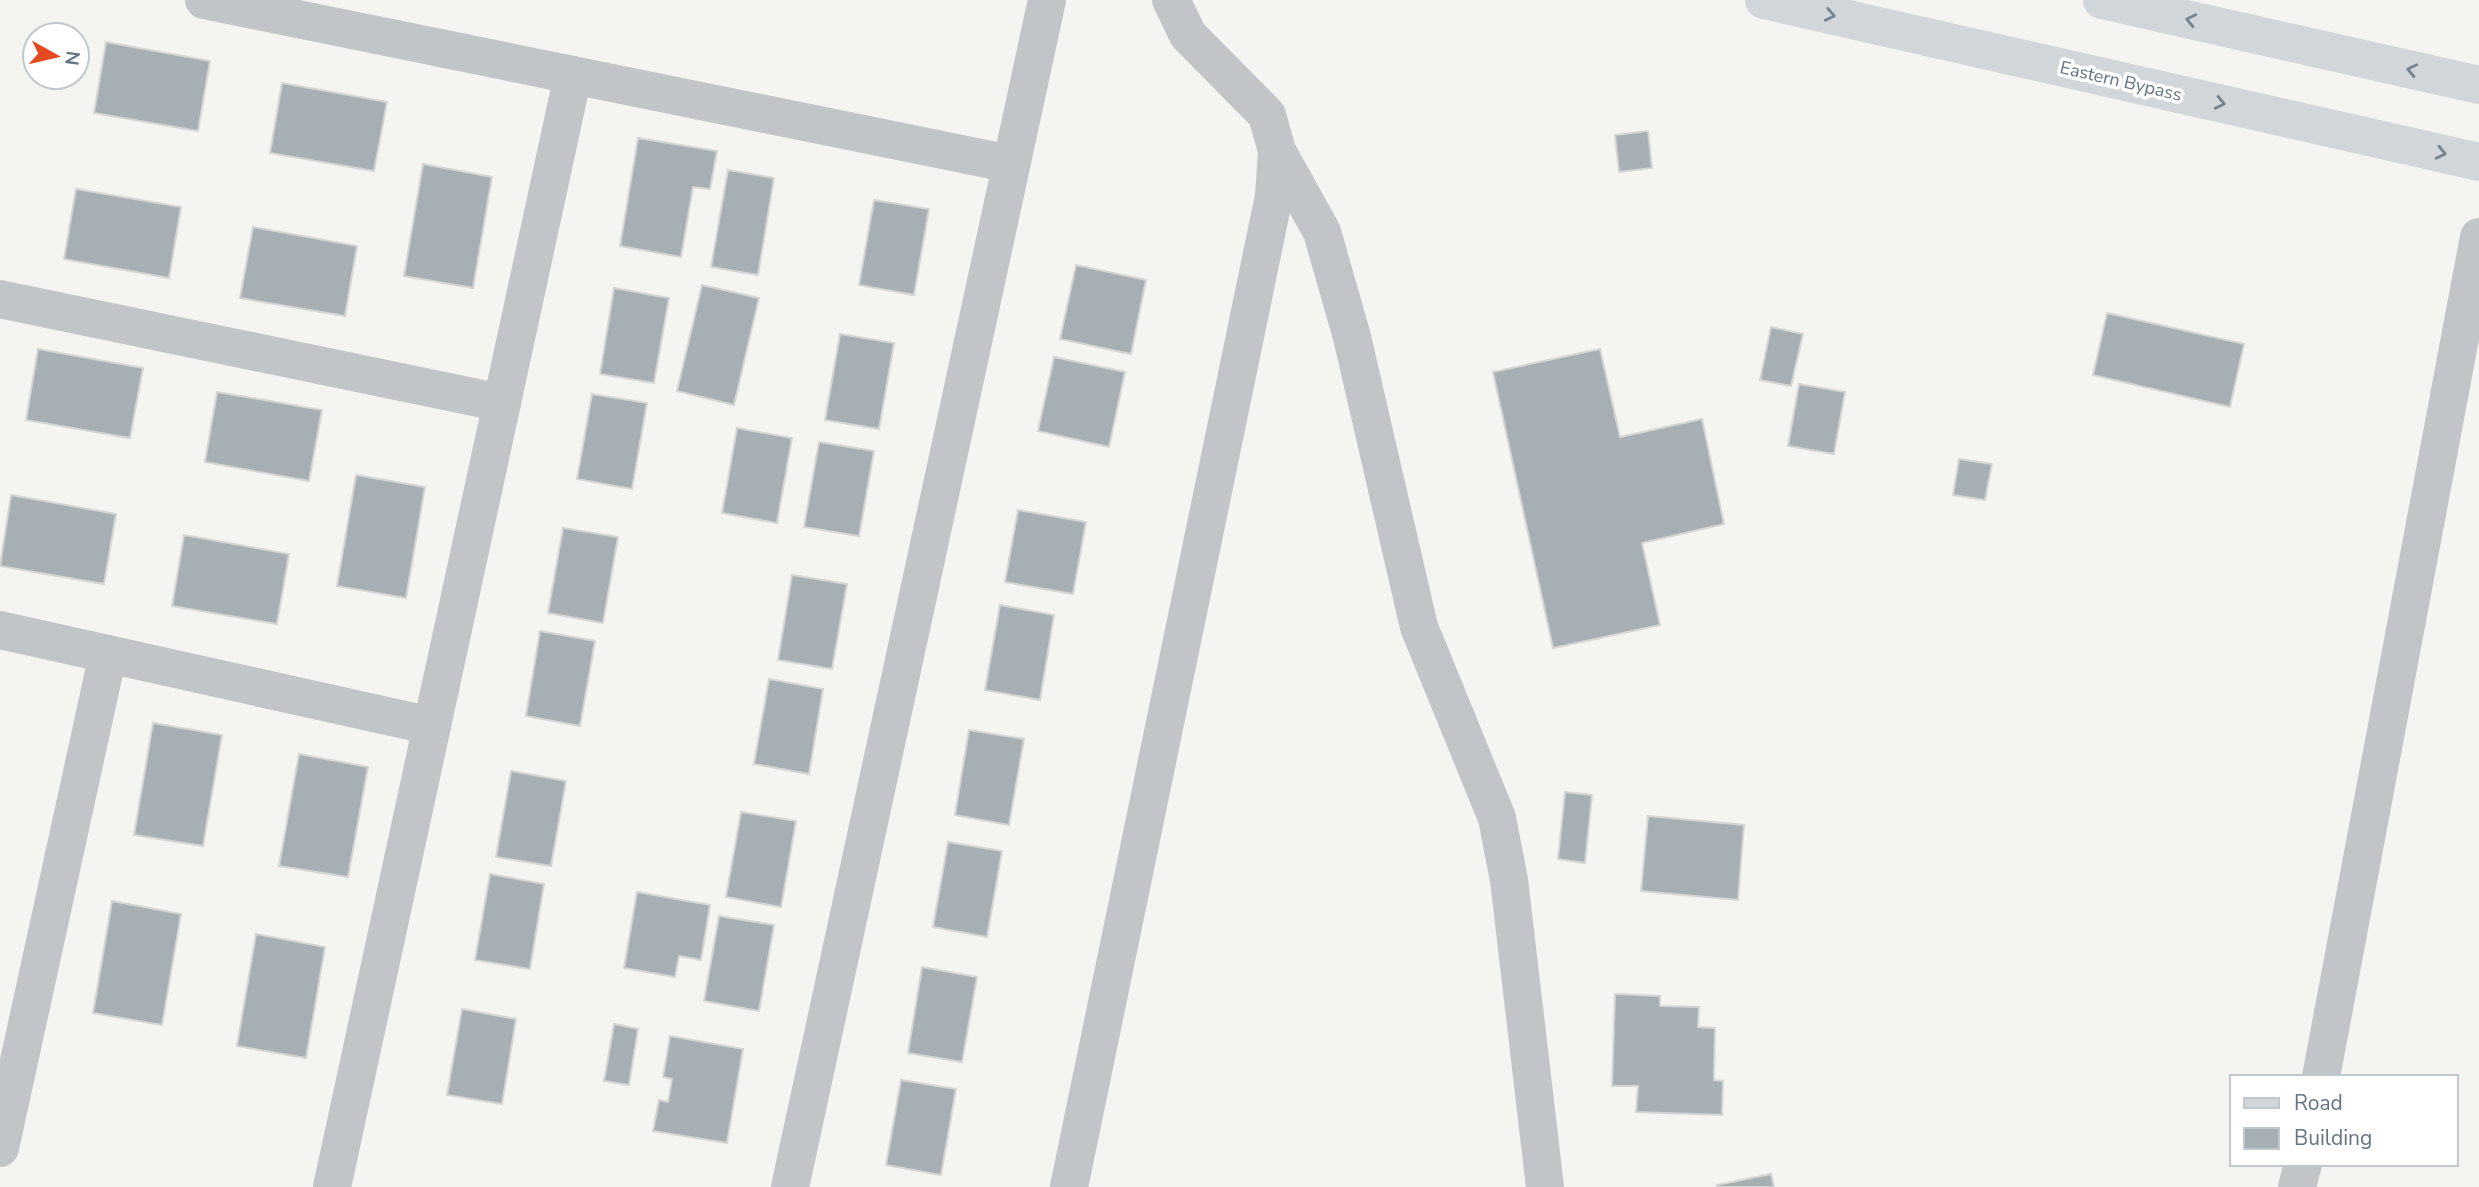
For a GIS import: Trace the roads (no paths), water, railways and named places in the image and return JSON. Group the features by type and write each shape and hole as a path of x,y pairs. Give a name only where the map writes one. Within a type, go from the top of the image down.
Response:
{"main road":[{"name":"Eastern Bypass","path":"1764,0 2479,162"},
{"path":"2102,0 2479,85"}],"street":[{"path":"204,0 1012,164"},
{"path":"790,1187 1047,0"},
{"path":"1171,0 1188,35 1267,115 1277,151 1322,232 1352,337 1419,627 1497,818 1509,880 1545,1187"},
{"path":"332,1187 573,75"},
{"path":"1069,1187 1274,196 1277,151"},
{"path":"2321,1075 2479,237"},
{"path":"0,299 502,402"},
{"path":"0,631 432,726"},
{"path":"0,1148 107,654"},
{"path":"2297,1187 2302,1166"}]}
